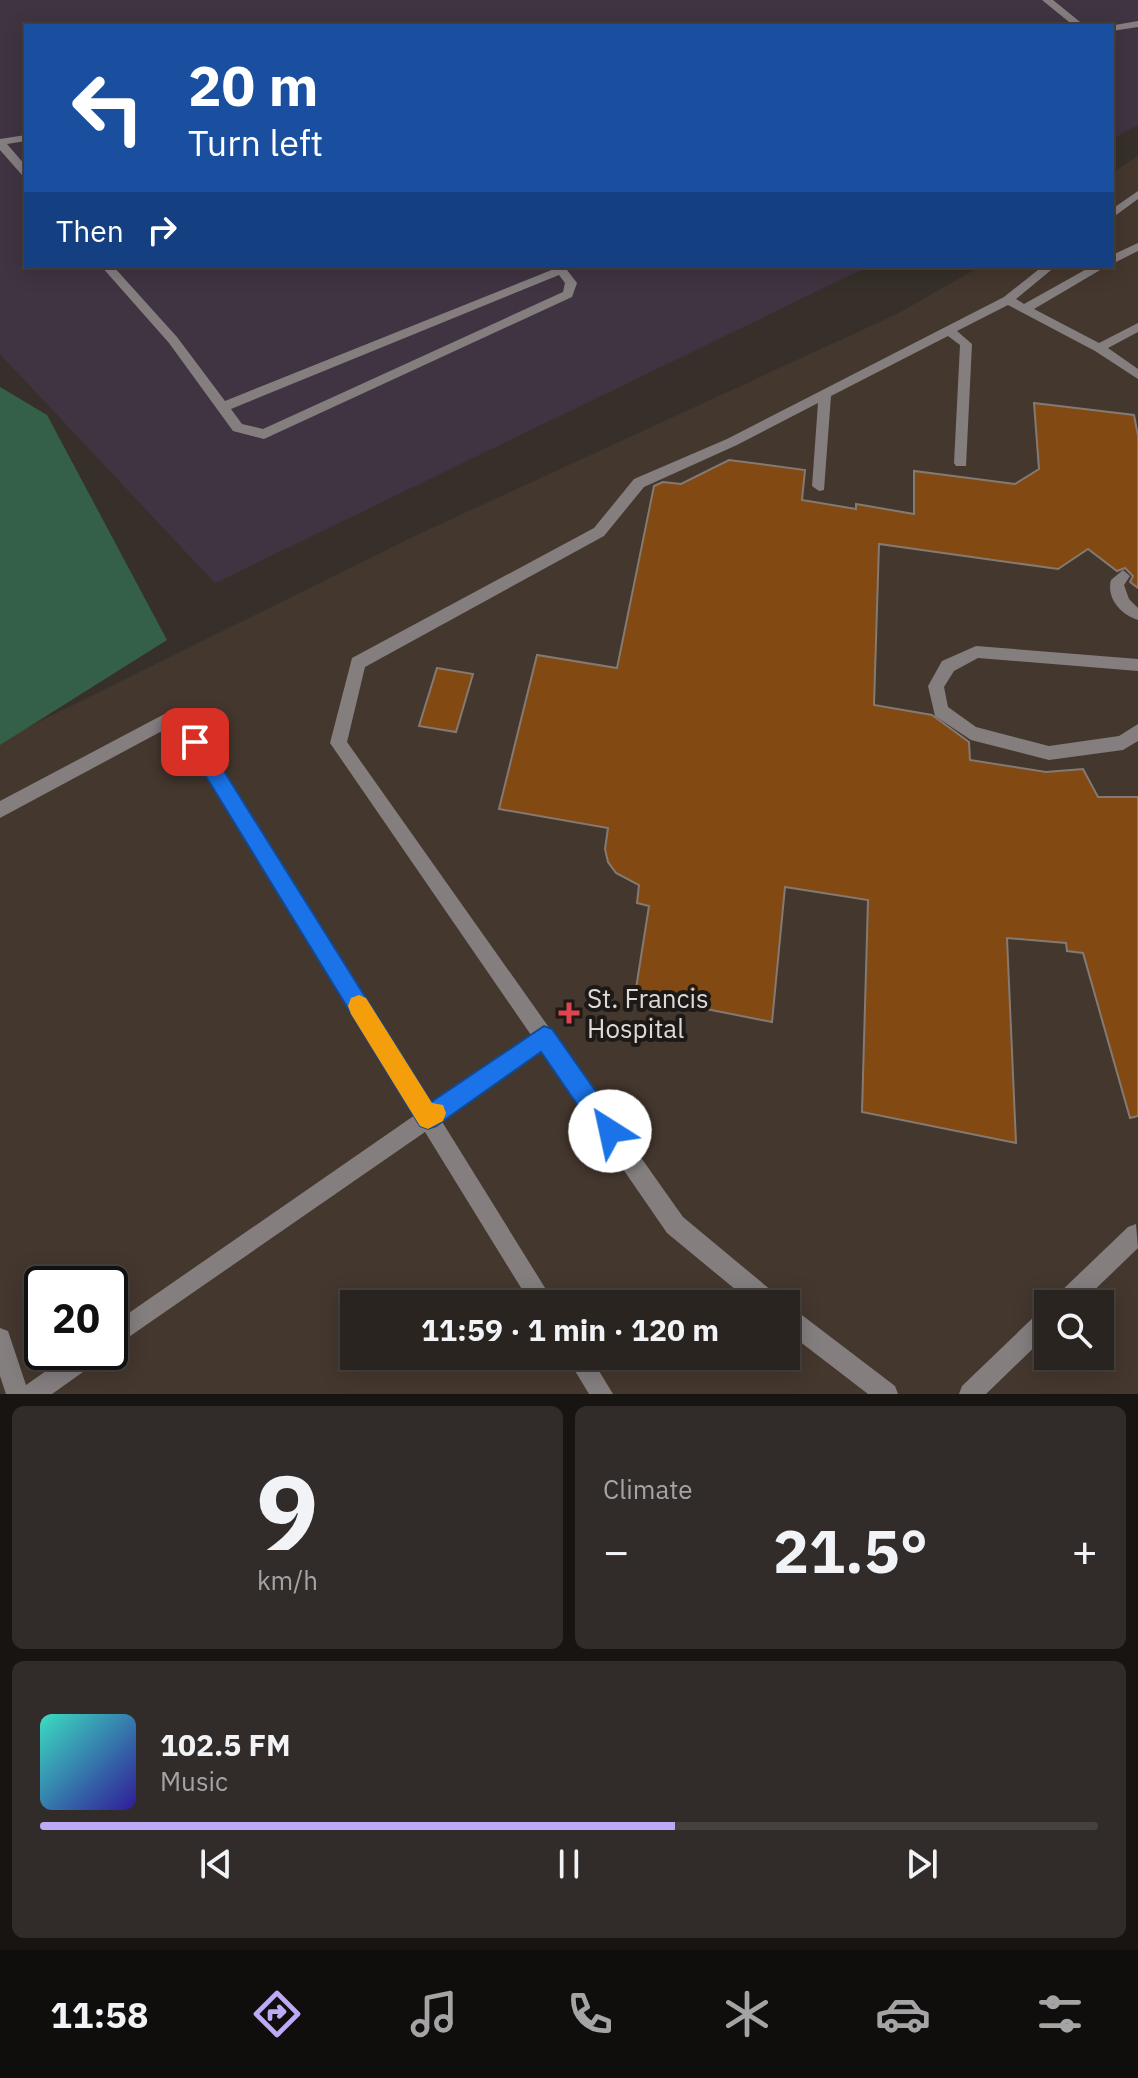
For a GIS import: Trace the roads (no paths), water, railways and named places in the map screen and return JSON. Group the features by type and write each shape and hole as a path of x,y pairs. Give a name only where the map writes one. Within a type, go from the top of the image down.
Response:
{"lane":[{"path":"1047,0 1077,24"},
{"path":"1114,28 1138,24"},
{"path":"0,142 24,138"},
{"path":"0,142 24,171"},
{"path":"1114,213 1138,194"},
{"path":"1114,259 1138,246"},
{"path":"109,268 173,340 238,428 264,434 568,294 571,283 560,268 223,407"},
{"path":"753,1290 675,1225 338,743 358,663 599,532 639,483 732,442 1008,300 1048,268"},
{"path":"1024,309 1097,268"},
{"path":"1008,300 1099,348 1138,375"},
{"path":"1099,348 1138,327"},
{"path":"949,331 966,344 961,463"},
{"path":"819,486 825,394"},
{"path":"1123,576 1116,584 1121,602 1131,612 1138,614"},
{"path":"1138,665 976,652 948,666 936,686 941,711 971,733 1049,753 1123,743 1138,731"},
{"path":"0,810 178,715 535,1290"},
{"path":"128,1326 544,1037"},
{"path":"1079,1290 1136,1235"},
{"path":"800,1328 887,1394"},
{"path":"970,1394 1034,1332"},
{"path":"0,1339 17,1394"},
{"path":"32,1394 66,1370"},
{"path":"586,1370 602,1394"}],"place":[{"name":"St. Francis Hospital","path":"569,1013"}]}
